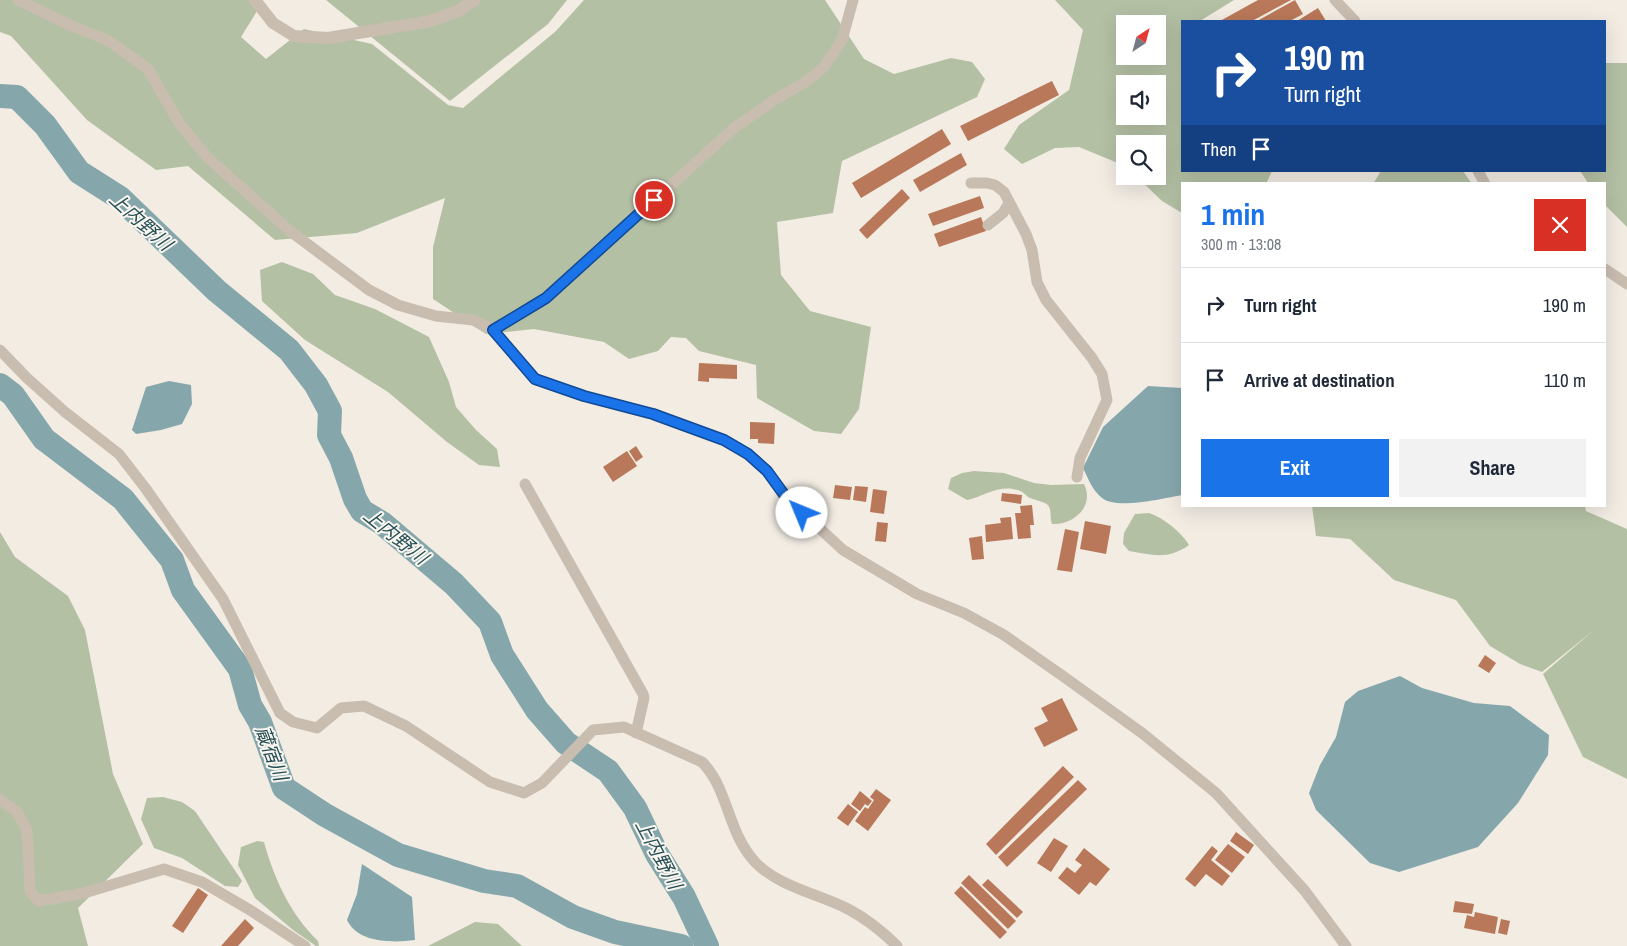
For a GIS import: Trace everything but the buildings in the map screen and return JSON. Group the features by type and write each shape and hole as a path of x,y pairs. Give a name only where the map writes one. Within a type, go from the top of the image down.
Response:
{"street":[{"path":"18,0 72,26 109,41 148,69 179,123 208,158 290,231 369,290 398,305 436,316 472,320 493,330 535,379 584,396 653,414 724,440 748,454 767,471 788,500 844,550 917,594 964,613 1004,635 1067,679 1142,733 1216,793 1305,891 1346,946"},
{"path":"255,0 273,23 294,36 328,38 431,21 458,11 475,0"},
{"path":"493,330 546,298 734,128 779,97 804,83 824,67 842,40 853,0"},
{"path":"1335,0 1354,20"},
{"path":"971,183 995,185 1004,192 1008,203 1026,234 1032,250 1037,282 1046,300 1092,358 1102,374 1107,400 1080,458 1077,477"},
{"path":"988,225 1003,213 1008,203"},
{"path":"1606,270 1627,284"},
{"path":"0,350 59,406 119,454 223,600 280,713 293,722 317,728 341,708 364,706 406,726 490,782 524,794 542,783 593,730 624,727 702,762 710,770 719,788 738,840 756,864 778,878 855,913 877,926 897,946"},
{"path":"524,484 643,694 644,698 636,733"},
{"path":"0,799 17,812 26,828 30,891 39,901 84,893 164,869 202,882 250,910 305,946"}],"green space":[{"path":"0,0 261,0 262,3 241,37 266,59 304,29 372,44 448,105 463,108 556,31 584,0 825,0 864,59 894,74 951,58 972,62 985,79 977,97 842,161 833,213 777,222 781,275 810,311 871,327 859,409 841,434 814,431 757,398 756,365 699,351 686,338 671,337 658,351 629,359 604,342 534,329 486,334 433,299 433,247 445,198 357,233 275,240 188,166 156,170 87,120 11,36 0,32"},
{"path":"326,0 567,0 548,24 450,101"},
{"path":"1055,0 1234,0 1202,20 1181,20 1181,172 1272,172 1267,182 1181,182 1181,212 1162,201 1145,185 1166,185 1166,135 1116,135 1116,162 1079,147 1055,148 1022,164 1004,149 1019,125 1069,90 1083,30"},
{"path":"1606,63 1627,63 1627,227 1606,206 1606,182 1588,182 1581,172 1606,172"},
{"path":"1380,172 1464,172 1471,182 1374,182"},
{"path":"282,262 313,274 335,295 375,309 429,337 449,382 456,407 476,430 497,449 500,467 479,465 447,442 388,392 305,340 262,301 260,270"},
{"path":"974,471 1004,473 1034,483 1051,485 1084,484 1087,492 1085,507 1075,518 1052,524 1049,506 1030,498 1023,492 1006,488 967,500 948,489 951,478 962,473"},
{"path":"1312,507 1585,507 1586,511 1627,529 1627,779 1583,757 1543,674 1594,630 1542,672 1520,664 1490,646 1456,600 1394,580 1350,539 1316,536"},
{"path":"1149,513 1172,526 1189,545 1167,555 1129,551 1123,544 1124,533 1135,514"},
{"path":"0,532 15,557 68,596 85,630 113,774 143,844 78,908 88,946 0,946"},
{"path":"163,797 182,802 195,811 242,881 238,887 225,886 182,858 154,848 141,819 147,798"},
{"path":"257,841 264,842 278,883 292,908 308,931 318,941 319,946 316,946 293,930 255,898 238,865 241,847"},
{"path":"475,922 498,924 522,946 428,946"}],"water":[{"path":"169,381 191,385 192,404 182,424 136,434 132,430 146,387"},
{"path":"1148,386 1181,388 1181,495 1129,503 1118,503 1102,498 1091,484 1083,468 1103,427"},
{"path":"1400,676 1422,688 1474,703 1510,706 1549,735 1548,755 1518,803 1478,847 1399,872 1370,863 1316,810 1309,793 1320,765 1336,737 1345,702 1358,691"},
{"path":"362,864 412,897 415,940 376,940 352,928 347,920 357,894"}],"waterway":[{"name":"上内野川","path":"0,96 17,97 45,125 79,172 120,198 217,291 289,350 316,385 330,411 329,435 341,458 355,499 362,511 382,523 454,584 490,622 502,655 537,710 566,743 608,771 635,808 657,854 684,897 707,946"},
{"name":"蔵宿川","path":"0,385 13,395 44,439 123,499 172,560 183,590 240,669 250,705 260,722 284,788 325,815 398,855 484,881 517,886 573,917 615,932 681,946"}],"route":[{"path":"654,200 546,298 493,330 535,379 584,396 653,414 724,440 748,454 767,471 788,500 802,513"}]}
